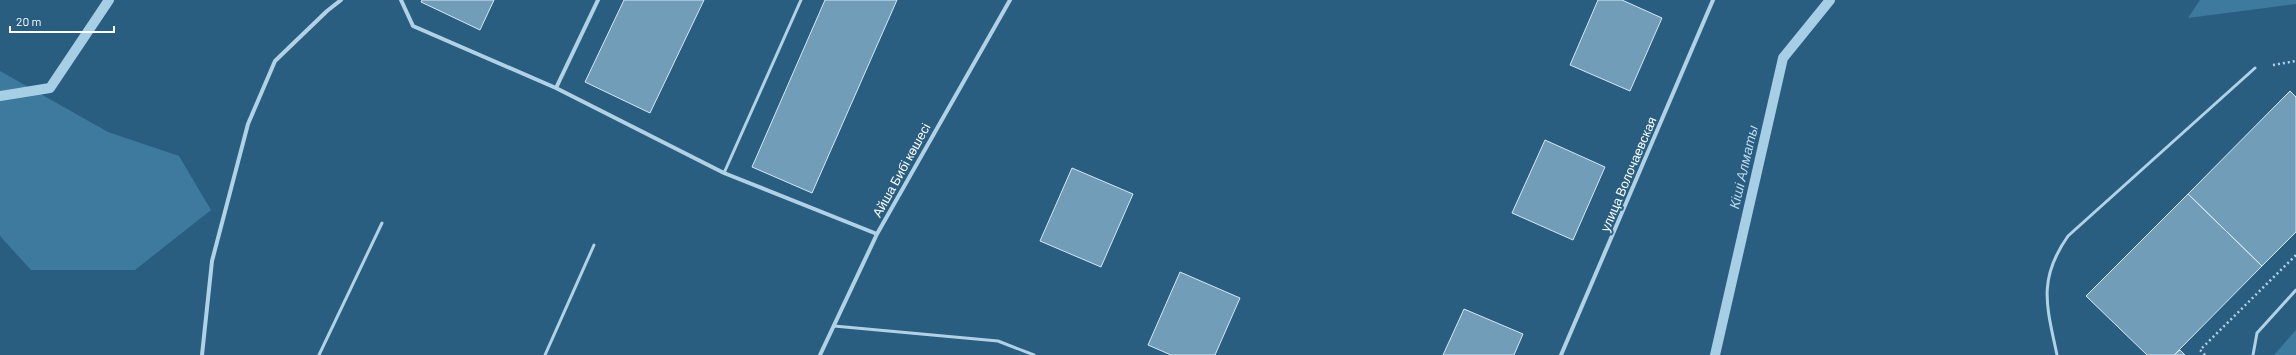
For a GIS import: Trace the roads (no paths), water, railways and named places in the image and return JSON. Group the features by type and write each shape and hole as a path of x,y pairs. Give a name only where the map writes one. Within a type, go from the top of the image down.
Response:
{"street":[{"path":"202,355 212,261 248,124 276,61 327,10 341,0"},
{"path":"400,0 414,26 556,88 724,174 877,234"},
{"path":"556,88 598,0"},
{"name":"Айша Бибі көшесі","path":"820,355 877,234 1010,0"},
{"name":"улица Волочаевская","path":"1561,355 1713,0"}],"lane":[{"path":"724,174 801,0"},
{"path":"2057,355 2046,300 2049,272 2056,252 2068,236 2255,68"},
{"path":"319,355 382,223"},
{"path":"545,355 594,245"},
{"path":"2253,355 2258,333 2296,290"},
{"path":"834,326 998,341 1034,355"}],"waterway":[{"path":"0,96 50,88 109,0"},
{"name":"Кіші Алматы","path":"1715,355 1783,58 1830,0"}]}
